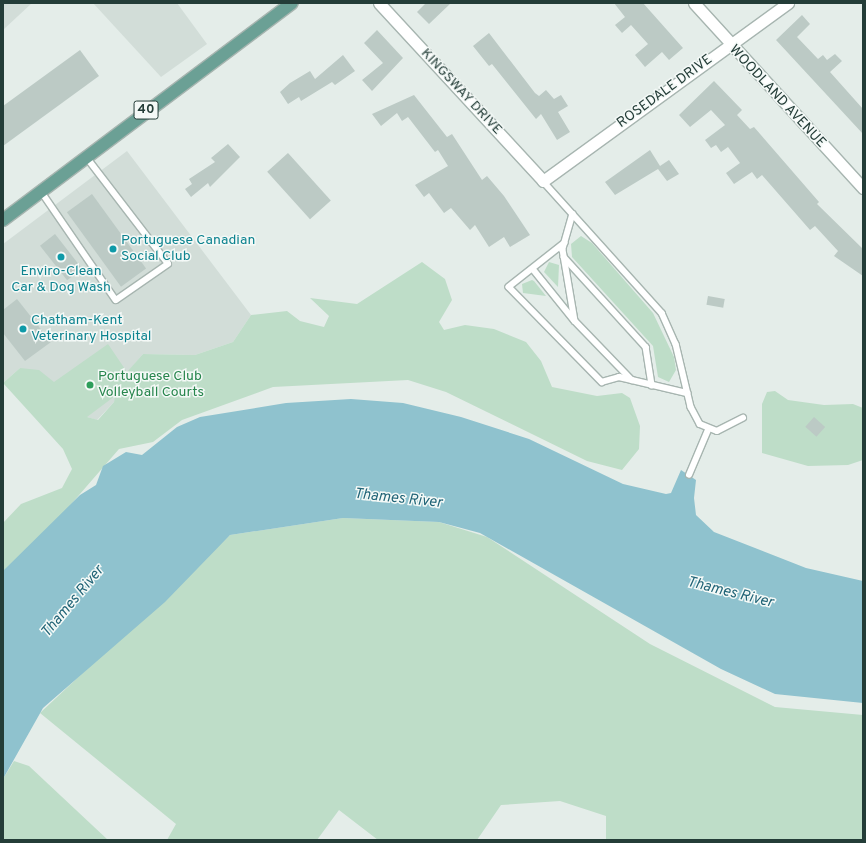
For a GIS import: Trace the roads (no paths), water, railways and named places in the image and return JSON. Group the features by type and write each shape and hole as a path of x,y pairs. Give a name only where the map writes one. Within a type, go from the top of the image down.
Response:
{"main road":[{"name":"40","path":"4,217 292,3"}],"street":[{"name":"KINGSWAY DRIVE","path":"379,3 543,182"},
{"name":"WOODLAND AVENUE","path":"694,3 729,45 863,188"},
{"name":"ROSEDALE DRIVE","path":"543,182 788,3"}],"lane":[{"path":"41,191 116,300 168,264 85,157"},
{"path":"543,182 574,214 662,313 676,344 687,393 696,418 708,430 726,429 743,418"},
{"path":"574,214 565,244 564,257 575,321"},
{"path":"565,244 509,287 602,382 619,377 652,386 687,393"},
{"path":"564,257 646,347 652,386"},
{"path":"533,269 575,321 632,380"},
{"path":"689,475 708,430"}],"water":[{"name":"Thames River","path":"351,399 403,403 461,417 529,439 623,484 666,494 671,493 681,470 696,480 694,498 696,515 714,532 806,568 863,581 863,703 775,694 721,669 480,533 439,522 343,518 230,535 165,602 43,708 3,779 3,571 80,495 96,485 103,466 126,452 142,455 177,427 200,417 286,403"}],"place":[{"name":"Portuguese Canadian Social Club","path":"113,249"},
{"name":"Enviro-Clean Car & Dog Wash","path":"61,257"},
{"name":"Chatham-Kent Veterinary Hospital","path":"23,329"},
{"name":"Portuguese Club Volleyball Courts","path":"90,385"}]}
